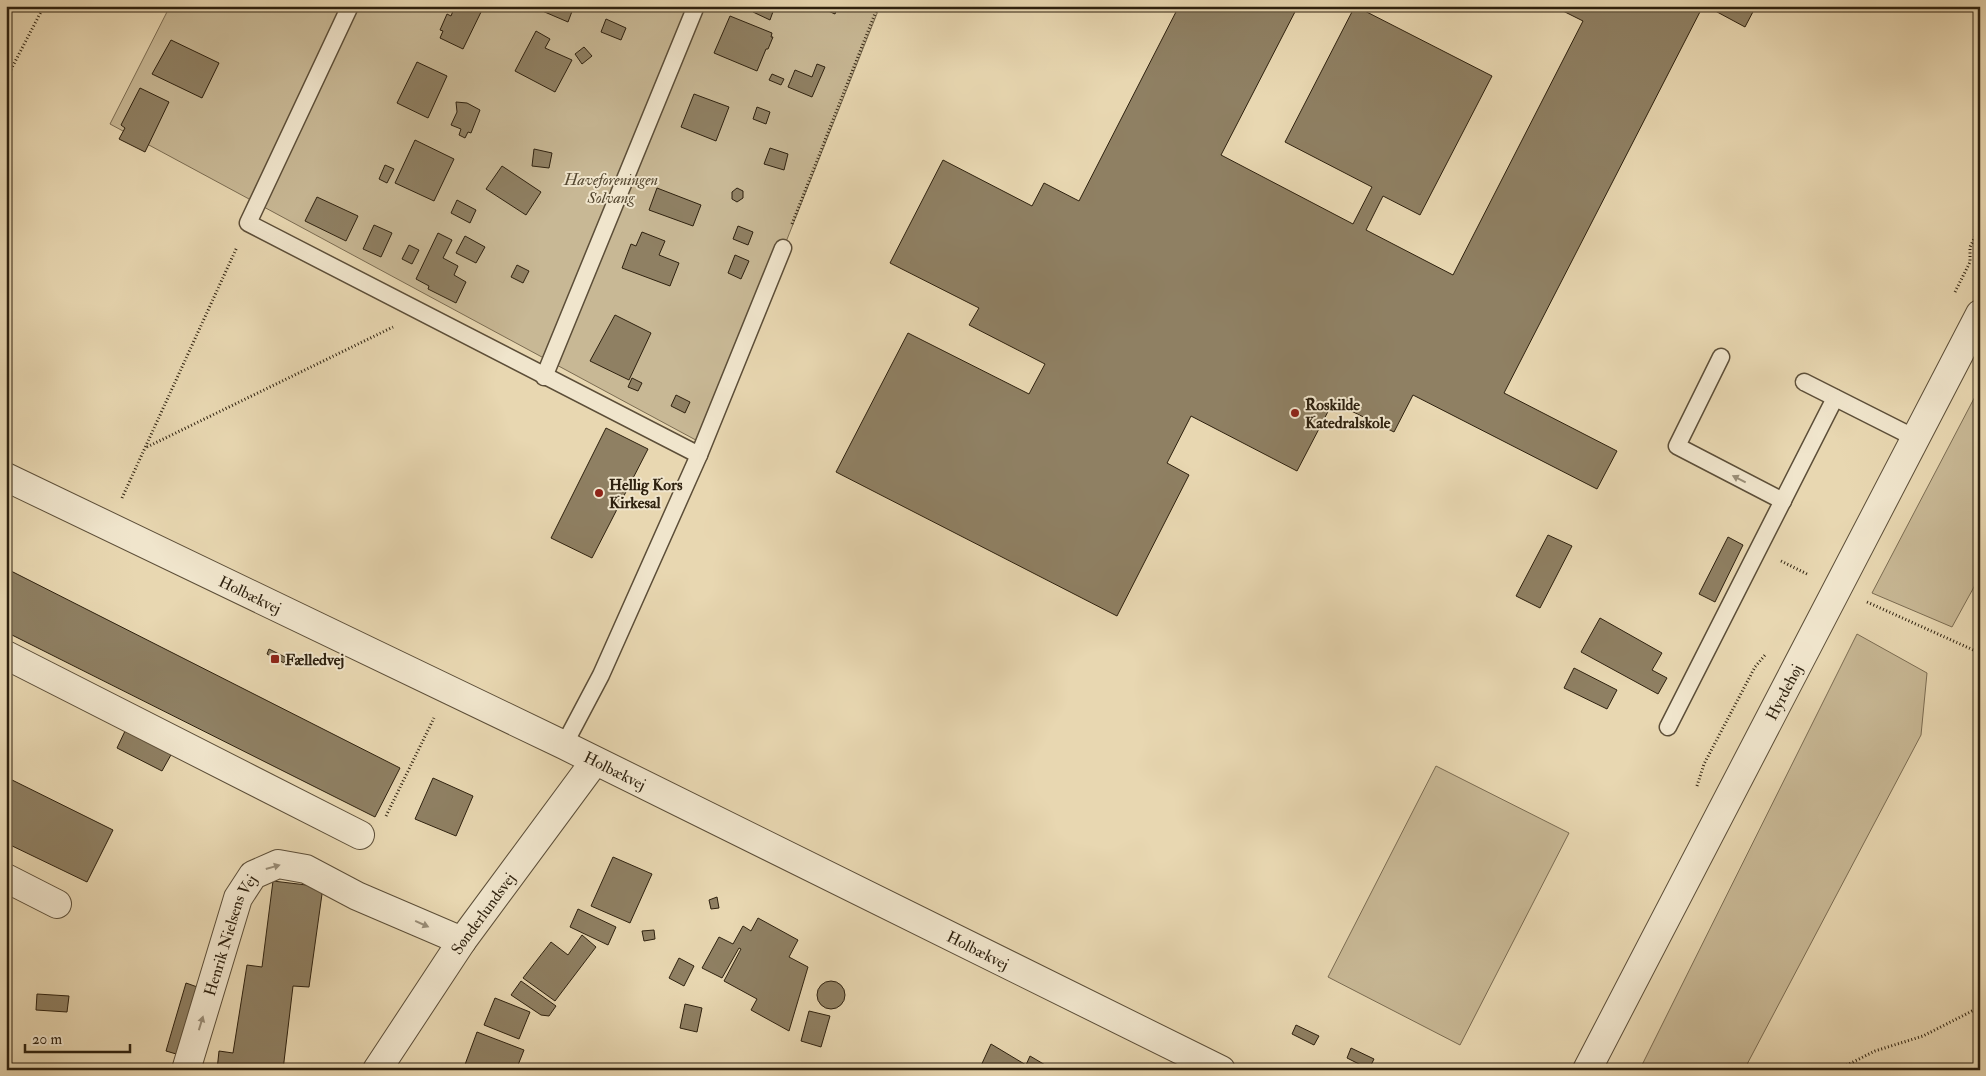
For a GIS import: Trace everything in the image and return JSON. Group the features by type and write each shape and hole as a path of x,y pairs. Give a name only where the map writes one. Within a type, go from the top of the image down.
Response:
{"street":[{"name":"Hyrdehøj","path":"1587,1070 1980,314"},
{"name":"Holbækvej","path":"6,476 564,745 1221,1070"},
{"path":"6,655 360,835"},
{"name":"Sønderlundsvej","path":"377,1070 462,942 595,761"},
{"name":"Henrik Nielsens Vej","path":"186,1070 238,898 253,875 278,864 306,869 356,896 462,942"},
{"path":"6,878 57,904"}],"lane":[{"path":"350,6 248,223 544,377 699,455"},
{"path":"544,377 696,6"},
{"path":"564,745 601,675 699,455 783,248"},
{"path":"1721,357 1677,446 1783,501"},
{"path":"1804,382 1915,438"},
{"path":"1668,727 1835,398"}],"path":[{"path":"6,80 44,6"},
{"path":"783,248 878,6"},
{"path":"109,526 248,223"},
{"path":"146,448 420,313"},
{"path":"360,835 384,821 448,689"},
{"path":"1836,1070 1875,1051 1923,1036 1980,1007"}],"green space":[{"name":"Haveforeningen Solvang","path":"170,6 880,6 705,445 110,124"},
{"path":"1980,387 1980,576 1952,627 1872,593"},
{"path":"1857,634 1927,673 1921,735 1744,1070 1640,1069"},
{"path":"1436,766 1569,833 1460,1045 1328,977"}],"building":[{"path":"455,6 474,6 482,10 463,49 440,38 443,31 440,30 447,14 451,16"},
{"path":"541,6 574,6 568,22 540,10"},
{"path":"755,6 775,6 770,20 753,12"},
{"path":"817,6 838,6 835,14"},
{"path":"1179,6 1298,6 1221,155 1353,224 1372,187 1285,142 1355,6 1492,76 1420,215 1383,196 1366,230 1453,275 1583,21 1553,6 1703,6 1504,393 1617,451 1597,489 1413,395 1394,432 1333,402 1297,471 1191,416 1167,463 1189,475 1117,616 836,472 908,333 1029,394 1045,364 969,325 979,308 890,263 943,160 1032,206 1044,183 1079,201"},
{"path":"1706,6 1756,6 1745,27"},
{"path":"730,16 772,33 771,37 773,37 757,71 714,53"},
{"path":"606,19 626,28 621,40 601,32"},
{"path":"536,31 550,39 545,48 572,60 555,92 515,71"},
{"path":"171,40 219,63 202,98 152,74"},
{"path":"584,47 592,56 582,64 575,54"},
{"path":"417,62 447,76 428,118 397,103"},
{"path":"817,64 825,67 812,97 788,87 795,70 812,77"},
{"path":"772,74 784,79 781,85 769,80"},
{"path":"140,88 169,102 145,152 119,139 125,128 121,125"},
{"path":"694,94 729,107 716,141 681,127"},
{"path":"456,102 467,103 480,110 471,133 468,132 465,138 459,135 461,129 451,125 457,112"},
{"path":"757,107 770,112 766,124 753,119"},
{"path":"415,140 454,159 434,201 395,183"},
{"path":"770,148 788,154 784,170 764,164"},
{"path":"534,149 552,153 549,168 532,166"},
{"path":"385,165 394,169 387,183 379,179"},
{"path":"502,166 541,192 526,215 486,189"},
{"path":"657,188 701,205 693,226 649,210"},
{"path":"737,188 743,191 743,198 737,202 732,199 732,192"},
{"path":"317,197 358,216 346,241 305,221"},
{"path":"457,200 476,210 470,223 451,213"},
{"path":"374,225 392,233 381,257 363,249"},
{"path":"738,226 753,232 748,245 733,239"},
{"path":"642,232 665,241 659,255 679,263 670,286 622,268 631,244 636,246"},
{"path":"438,233 452,240 443,258 458,266 454,275 466,282 456,303 428,289 429,286 416,279"},
{"path":"465,236 485,247 476,263 456,253"},
{"path":"409,245 419,250 412,264 402,259"},
{"path":"735,255 749,261 741,279 728,273"},
{"path":"517,265 529,271 523,283 511,277"},
{"path":"615,315 651,333 629,380 590,361"},
{"path":"632,378 642,383 638,391 628,387"},
{"path":"676,395 690,402 685,413 671,406"},
{"name":"Hellig Kors Kirkesal","path":"606,428 648,449 592,558 551,538"},
{"path":"1548,535 1572,546 1540,608 1516,596"},
{"path":"1728,537 1743,545 1715,602 1699,594"},
{"path":"9,570 400,768 375,817 6,632 6,575"},
{"path":"1600,618 1662,653 1652,670 1667,678 1658,694 1581,652"},
{"path":"269,649 287,658 284,663 267,654"},
{"path":"1574,668 1617,690 1607,709 1564,688"},
{"path":"126,729 172,753 162,771 117,748"},
{"path":"6,777 113,830 87,882 6,843"},
{"path":"433,778 473,796 456,836 415,819"},
{"path":"613,857 652,874 630,923 591,906"},
{"path":"273,881 323,887 309,987 293,986 283,1070 217,1070 219,1051 233,1053 247,965 262,967"},
{"path":"717,897 719,908 711,909 709,900"},
{"path":"578,909 616,927 608,945 570,927"},
{"path":"758,918 798,940 789,957 808,967 789,1031 751,1010 757,999 724,981 741,949 739,948 722,978 702,968 719,937 733,944 743,926 751,931"},
{"path":"654,930 655,939 644,941 642,931"},
{"path":"582,935 596,947 555,1001 523,978 551,942 568,955"},
{"path":"679,958 694,966 684,986 669,978"},
{"path":"521,981 556,1006 549,1016 541,1015 511,995"},
{"path":"831,981 841,985 845,995 841,1005 831,1009 821,1005 817,995 821,985"},
{"path":"186,983 203,989 183,1056 166,1051"},
{"path":"37,994 69,996 67,1012 36,1010"},
{"path":"495,998 530,1012 519,1039 484,1025"},
{"path":"685,1004 702,1008 697,1032 680,1028"},
{"path":"809,1011 830,1016 821,1047 801,1041"},
{"path":"1296,1025 1319,1036 1314,1045 1292,1034"},
{"path":"477,1032 524,1050 516,1070 463,1070"},
{"path":"991,1044 1026,1065 1030,1056 1052,1069 979,1070"},
{"path":"1351,1048 1374,1059 1369,1069 1347,1058"}],"place":[{"name":"Roskilde Katedralskole","path":"1295,413"},
{"name":"Hellig Kors Kirkesal","path":"599,493"},
{"name":"Fælledvej","path":"275,659"}]}
